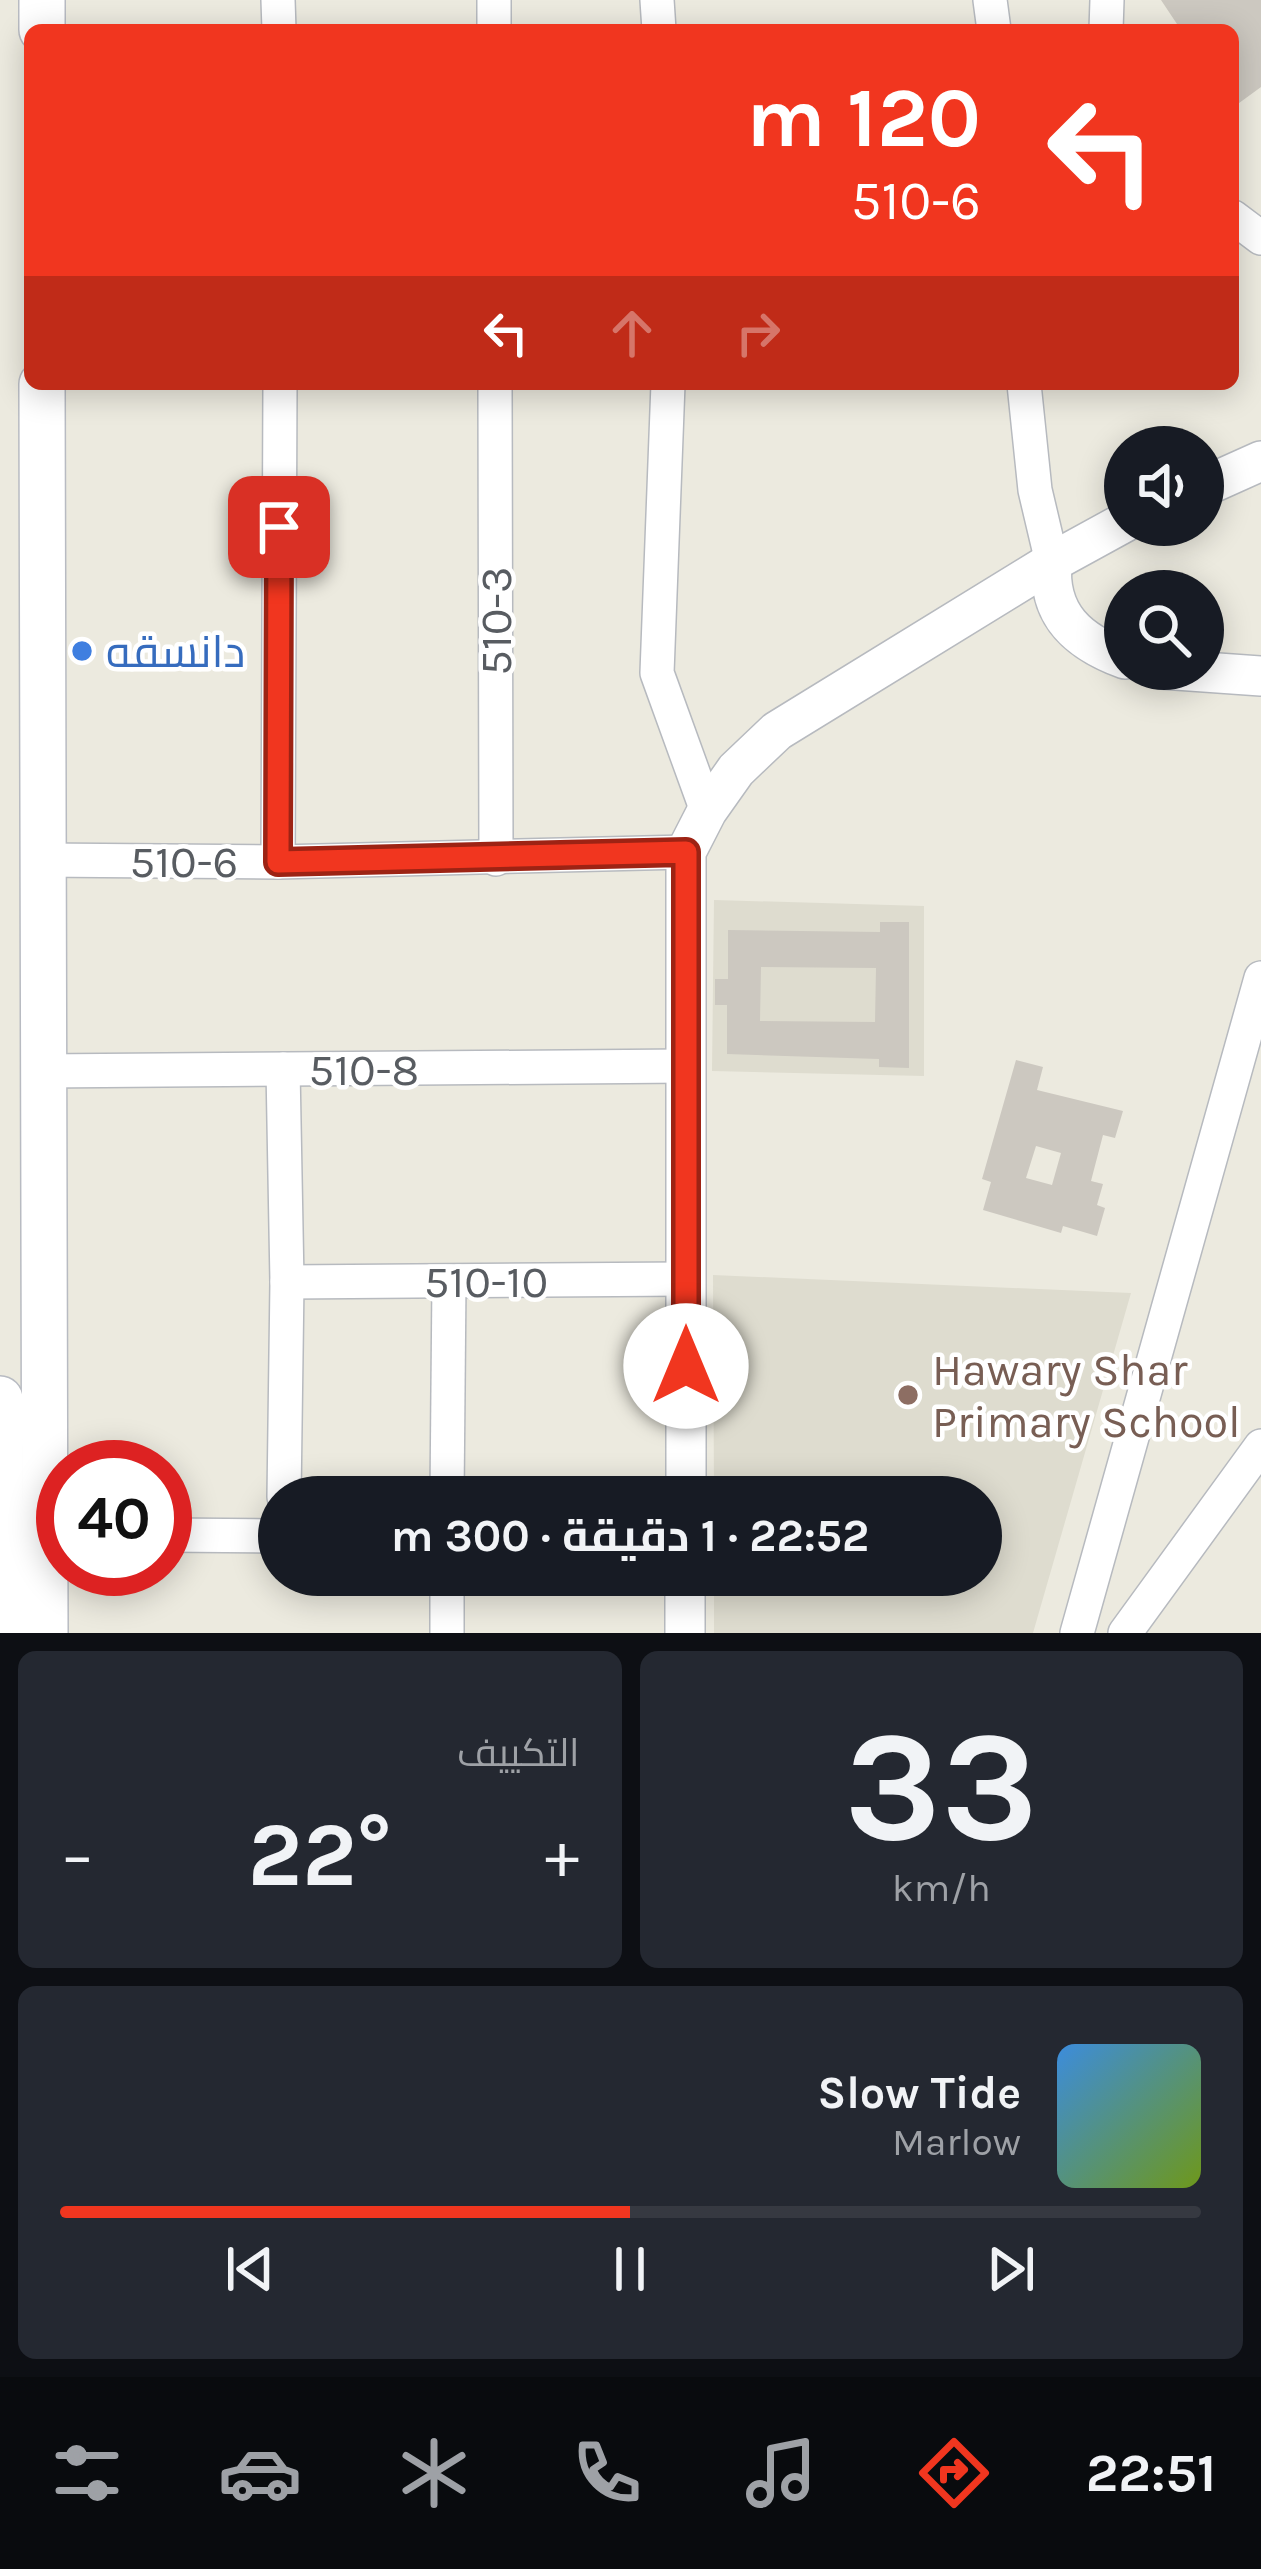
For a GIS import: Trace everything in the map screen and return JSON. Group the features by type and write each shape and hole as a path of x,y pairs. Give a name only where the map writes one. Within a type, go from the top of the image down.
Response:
{"main road":[{"path":"41,390 20,598 41,860 52,1440"},
{"path":"0,1399 1,1633"},
{"path":"45,1633 48,1596"}],"street":[{"path":"278,862 280,390"},
{"name":"510-3","path":"495,390 496,859"},
{"path":"668,390 657,673 707,811"},
{"path":"1025,390 1032,472 1052,562 1052,592 1063,619 1083,640 1104,650"},
{"path":"1224,478 1261,461"},
{"path":"686,1476 686,852 736,770 777,731 1104,534"},
{"path":"1224,673 1261,676"},
{"name":"510-6","path":"41,860 278,862 686,852"},
{"path":"1077,1633 1249,1072 1261,978"},
{"name":"510-8","path":"42,1071 686,1066"},
{"path":"283,1070 284,1476"},
{"name":"510-10","path":"287,1282 686,1280"},
{"path":"447,1476 448,1281"},
{"path":"1125,1633 1246,1489 1261,1446"},
{"path":"192,1534 258,1536"},
{"path":"447,1596 447,1633"},
{"path":"685,1633 686,1596"}],"shaded area":[{"path":"714,900 924,906 924,1076 712,1071"},
{"name":"Hawary Shar Primary School","path":"713,1275 1131,1293 1033,1633 714,1633 714,1596 1002,1596 1002,1476 714,1476"}],"building":[{"path":"1161,0 1261,0 1261,87 1239,103 1239,24 1177,24"},
{"path":"880,922 909,922 909,1068 879,1067 879,1059 727,1054 727,1005 715,1005 715,979 728,979 728,930 880,932","holes":["761,967 876,968 875,1022 760,1021"]},
{"path":"1016,1060 1043,1067 1037,1090 1123,1111 1115,1138 1103,1135 1091,1181 1103,1184 1097,1205 1105,1208 1097,1236 1063,1226 1061,1233 983,1210 991,1182 982,1179","holes":["1036,1146 1061,1153 1052,1185 1026,1178"]}],"place":[{"name":"دانسقه","path":"82,651"},
{"name":"Hawary Shar Primary School","path":"908,1395"}],"route":[{"path":"279,527 278,862 686,852 686,1366"}]}
